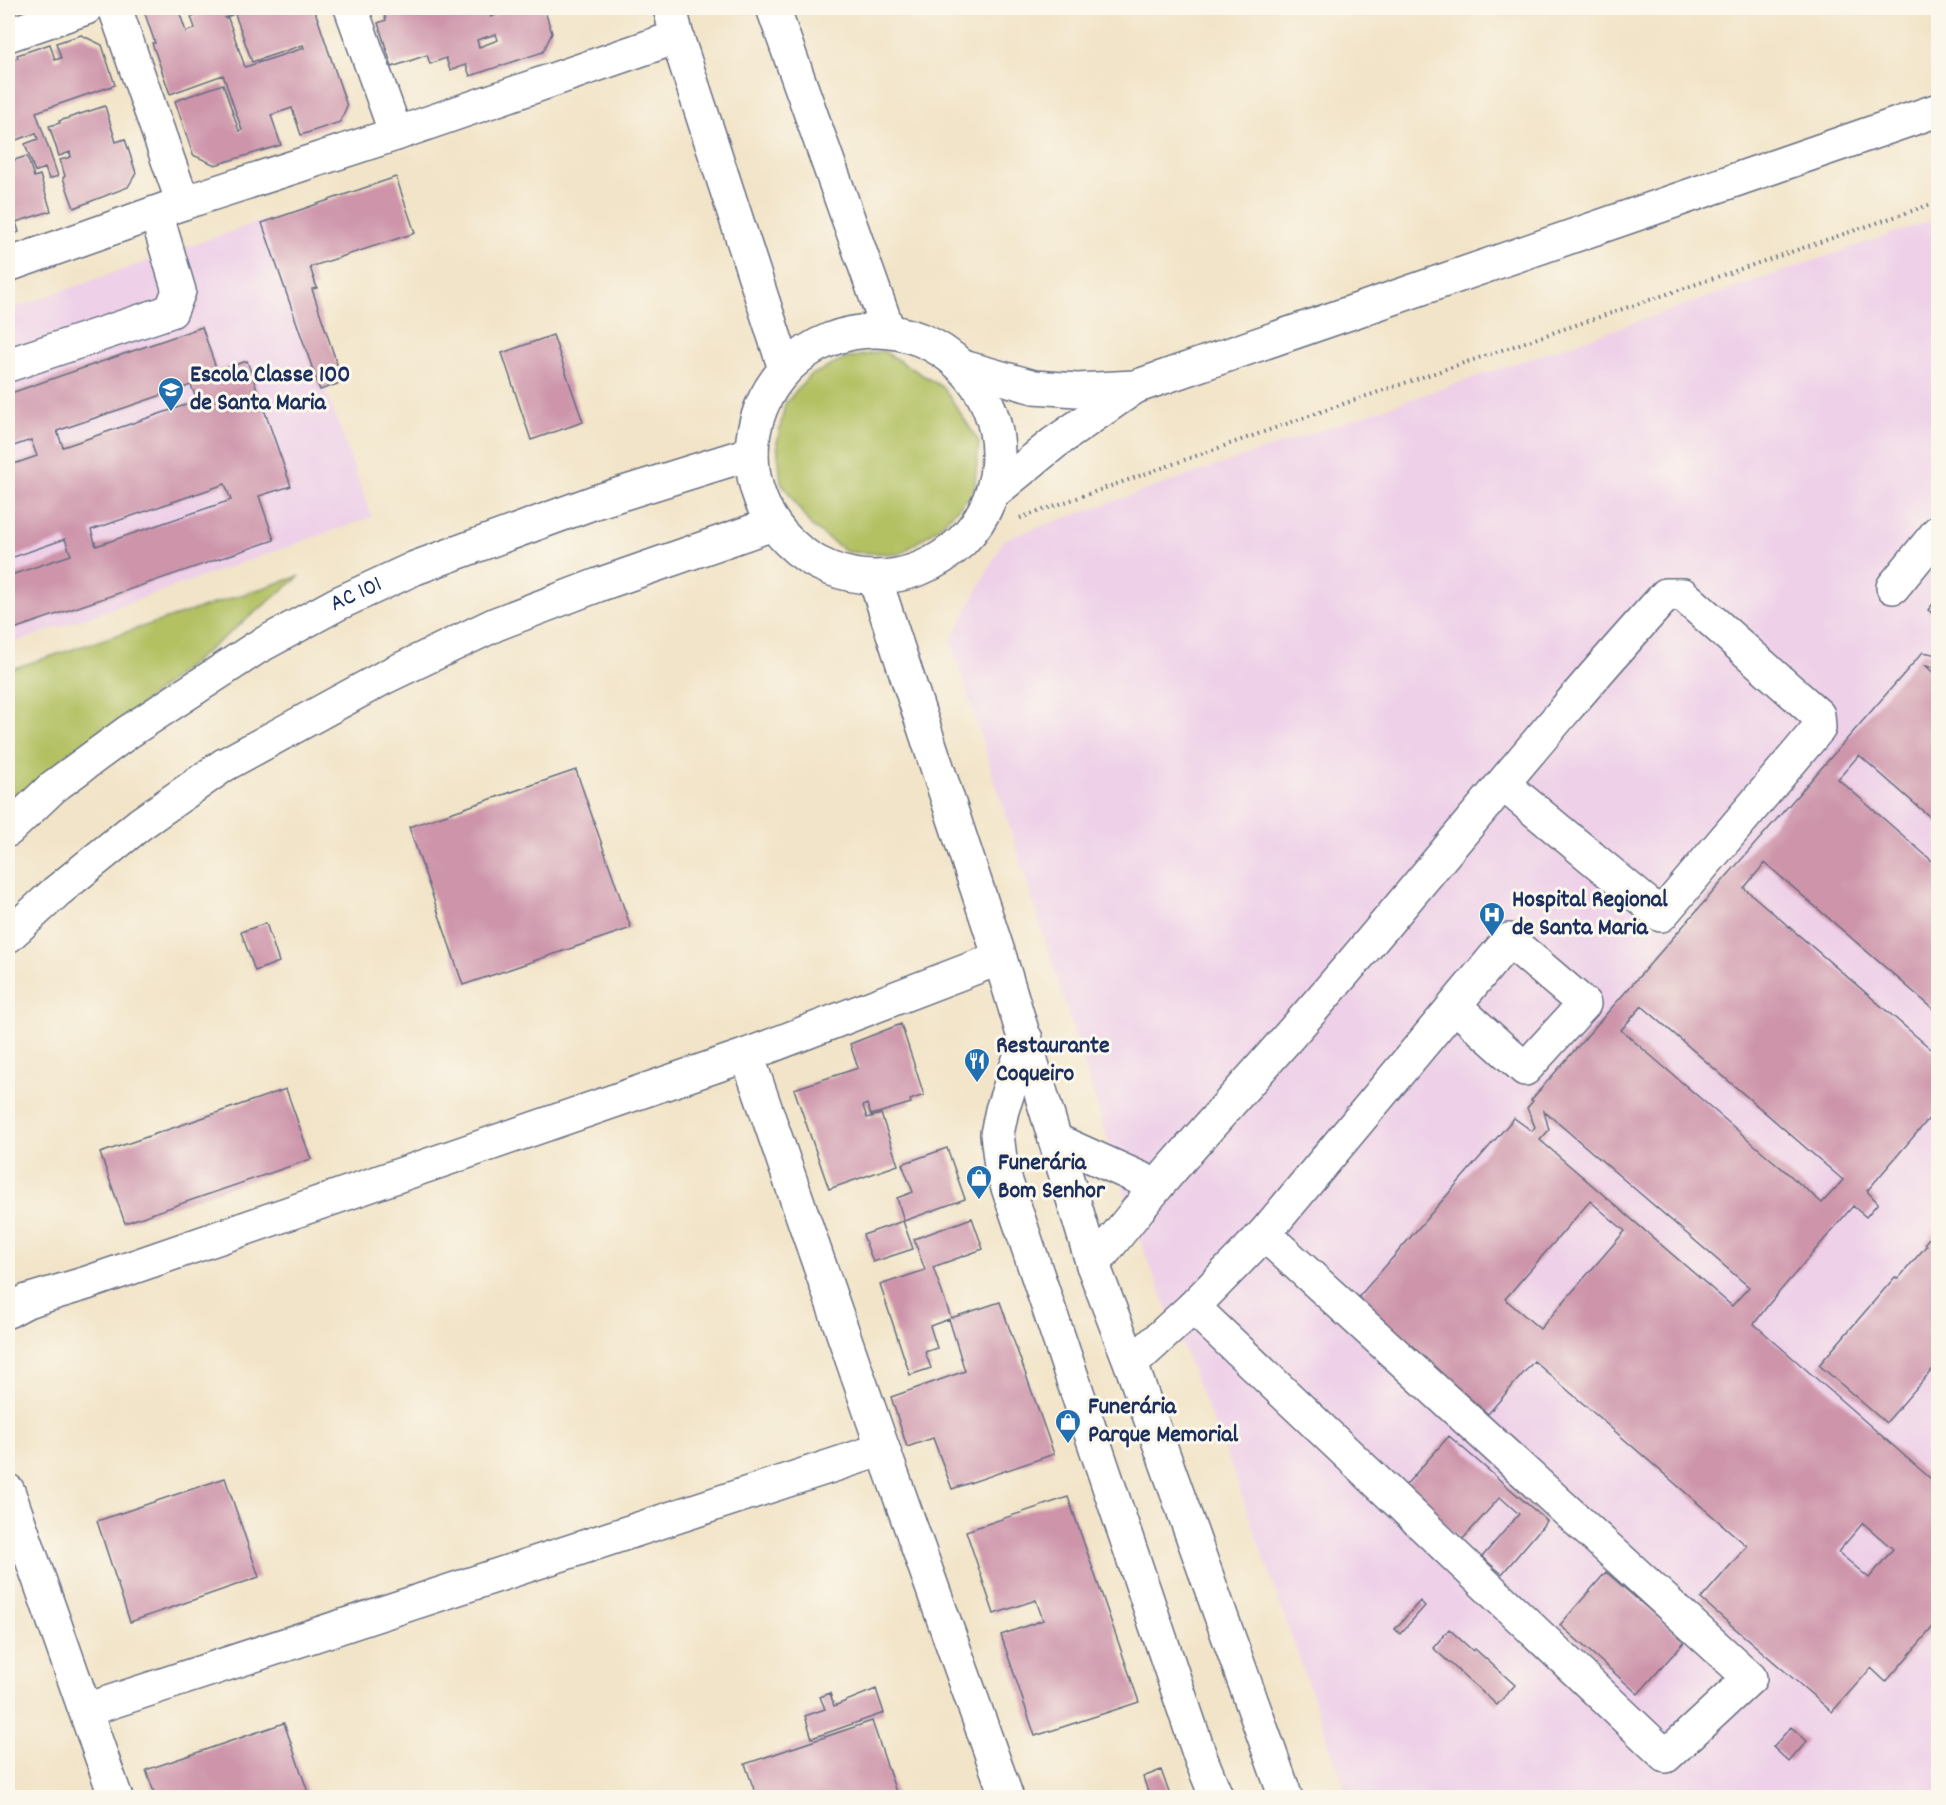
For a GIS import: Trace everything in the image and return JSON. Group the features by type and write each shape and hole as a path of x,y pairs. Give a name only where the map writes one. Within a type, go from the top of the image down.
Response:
{"street":[{"path":"8,35 86,8"},
{"path":"8,365 171,311 179,291 170,208 114,8"},
{"path":"351,8 396,134"},
{"path":"773,8 888,330"},
{"path":"8,265 170,208 396,134 674,22 785,369"},
{"path":"994,492 999,448 989,404 963,367 929,342 888,330 850,332 815,346 785,369 767,394 756,422 752,453 757,490 773,524 801,553 836,572 875,579 926,568 968,537 994,492 1054,443 1135,387 1938,110"},
{"path":"963,367 1034,387 1077,390 1135,387"},
{"name":"AC 101","path":"8,830 53,787 128,732 256,648 337,604 415,568 595,502 752,453"},
{"path":"8,936 56,892 140,824 224,765 385,677 496,624 598,585 773,524"},
{"path":"1893,587 1938,532"},
{"path":"875,579 1026,1039 1093,1265 1131,1364 1286,1797"},
{"path":"1093,1265 1156,1186 1364,950 1503,784 1666,595 1683,595 1818,715 1819,728 1661,915 1503,784"},
{"path":"8,1311 27,1301 87,1283 747,1055 1000,958"},
{"path":"1131,1364 1193,1307 1264,1234 1455,1006"},
{"path":"1026,1039 1002,1110 997,1134 1000,1167 1197,1748 1217,1797"},
{"path":"747,1055 883,1449 1007,1797"},
{"path":"1055,1140 1156,1186"},
{"path":"1193,1307 1666,1756 1750,1678 1264,1234"},
{"path":"86,1710 883,1449"},
{"path":"8,1491 116,1797"}],"path":[{"path":"1011,521 1342,404 1938,202"},
{"path":"968,537 1000,525"}],"shaded area":[{"name":"Hospital Regional de Santa Maria","path":"1938,218 1938,1797 1348,1797 1236,1479 1138,1236 951,641 1004,539"},
{"name":"Escola Classe 100 de Santa Maria","path":"264,220 372,517 8,645 8,310"}],"green space":[{"path":"883,351 944,388 979,442 974,492 938,528 900,554 847,552 811,526 781,482 777,443 785,404 809,376 845,359"},
{"path":"300,576 8,812 8,670"}],"building":[{"path":"143,8 178,8 186,32 195,28 191,17 204,12 202,8 229,8 232,15 224,18 228,18 245,67 304,48 303,45 252,62 235,14 237,13 235,8 314,8 347,106 340,122 301,135 292,108 271,115 281,145 215,165 193,155 175,101 223,84 239,131 242,130 223,75 170,94 152,43 155,43"},
{"path":"382,8 487,8 491,17 496,15 493,8 544,8 552,33 543,52 470,76 466,65 450,70 446,58 430,64 427,55 392,67 378,23 386,20","holes":["496,34 498,40 479,47 477,40"]},
{"path":"81,35 102,45 115,85 36,112 58,176 49,179 45,168 35,172 25,144 38,139 36,133 8,143 8,61 18,58 17,55 50,44 55,60 61,58 56,43"},
{"path":"105,106 116,142 125,139 136,173 128,187 74,208 63,178 65,176 60,160 71,157 70,152 59,156 49,126"},
{"path":"27,156 34,177 40,175 51,211 16,222 19,232 8,236 8,203 10,202 8,162"},
{"path":"396,177 415,233 310,267 317,288 312,289 343,382 320,390 262,223"},
{"path":"202,327 217,371 247,361 291,486 259,496 274,540 8,631 8,576 71,555 65,539 8,559 8,466 37,456 31,440 8,448 8,394","holes":["191,385 197,401 63,447 57,431","225,484 231,500 96,546 91,530"]},
{"path":"553,335 583,422 531,440 502,353"},
{"path":"1938,598 1938,618 1928,610"},
{"path":"1923,652 1938,655 1938,668 1926,666 1938,677 1938,824 1859,755 1838,779 1938,866 1938,1013 1765,863 1744,888 1938,1055 1938,1108 1867,1191 1878,1203 1866,1217 1853,1206 1754,1324 1938,1485 1938,1621 1886,1682 1871,1668 1832,1712 1701,1599 1747,1546 1534,1361 1488,1414 1356,1300 1514,1118 1532,1131 1535,1127 1527,1108 1533,1101 1531,1100","holes":["1642,1006 1843,1180 1822,1203 1621,1030","1544,1111 1749,1287 1732,1306 1540,1140 1549,1130","1590,1201 1625,1231 1540,1329 1505,1299","1863,1523 1893,1549 1869,1578 1838,1552"]},
{"path":"576,770 631,928 463,985 409,827"},
{"path":"266,923 279,962 255,971 241,932"},
{"path":"901,1024 924,1095 910,1100 911,1103 871,1115 867,1104 863,1106 867,1118 881,1114 898,1165 829,1189 794,1089 858,1068 850,1044"},
{"path":"286,1089 311,1159 125,1223 100,1153"},
{"path":"947,1148 965,1199 904,1221 897,1198 913,1192 902,1164"},
{"path":"972,1218 983,1249 933,1267 951,1318 1000,1302 1054,1454 952,1489 933,1438 907,1447 891,1397 965,1371 949,1319 930,1326 937,1348 925,1352 931,1368 910,1375 880,1285 925,1270 914,1239"},
{"path":"903,1221 913,1249 873,1262 863,1235"},
{"path":"1938,1227 1938,1363 1886,1423 1819,1365 1895,1277 1898,1279 1927,1245 1925,1243"},
{"path":"1449,1436 1547,1521 1502,1574 1482,1557 1519,1514 1500,1497 1462,1540 1403,1488"},
{"path":"225,1478 259,1577 130,1622 97,1521"},
{"path":"1068,1497 1139,1702 1035,1736 1001,1635 1043,1620 1036,1600 994,1614 966,1531"},
{"path":"1606,1572 1685,1641 1638,1694 1560,1625"},
{"path":"1420,1601 1425,1606 1400,1634 1395,1629"},
{"path":"1449,1629 1515,1685 1497,1705 1433,1648"},
{"path":"876,1689 884,1713 812,1738 805,1716 825,1709 820,1697 830,1693 834,1706"},
{"path":"872,1721 898,1798 757,1798 745,1764"},
{"path":"284,1723 310,1798 156,1798 146,1770"},
{"path":"1791,1727 1807,1741 1789,1762 1773,1747"},
{"path":"1161,1770 1171,1798 1130,1798 1148,1792 1143,1777"}],"place":[{"name":"Escola Classe 100 de Santa Maria","path":"171,413"},
{"name":"Hospital Regional de Santa Maria","path":"1492,938"},
{"name":"Restaurante Coqueiro","path":"977,1084"},
{"name":"Funerária Bom Senhor","path":"979,1201"},
{"name":"Funerária Parque Memorial","path":"1068,1445"}]}
